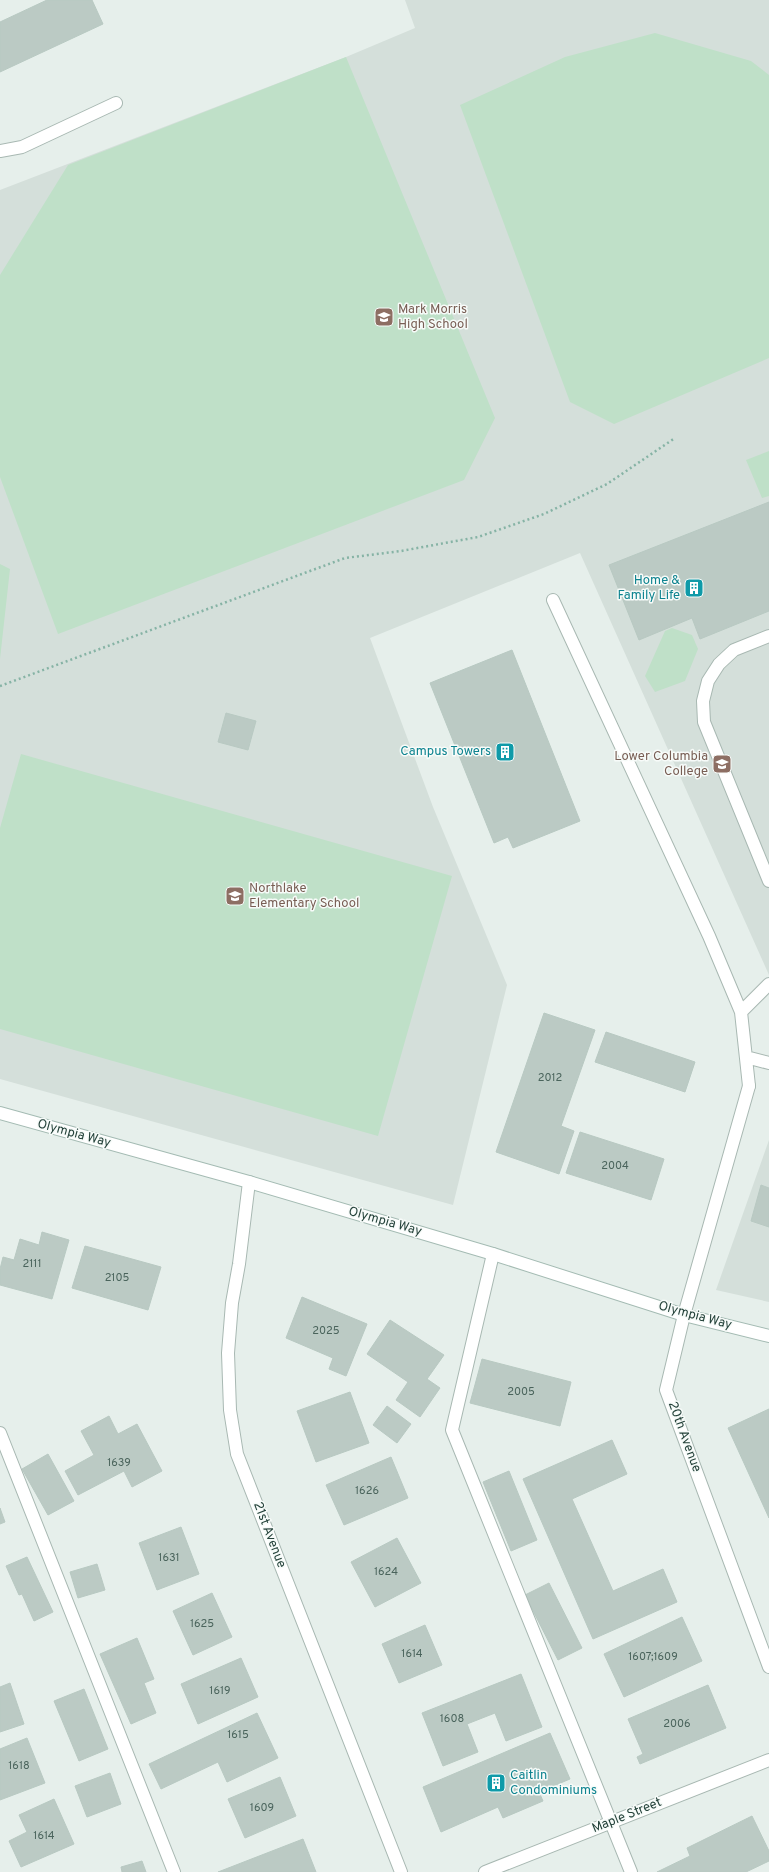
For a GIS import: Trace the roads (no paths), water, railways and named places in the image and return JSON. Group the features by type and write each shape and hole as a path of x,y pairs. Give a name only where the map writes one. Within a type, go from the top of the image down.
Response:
{"street":[{"path":"0,150 22,147 116,102"},
{"path":"553,600 706,929 740,1012 746,1058 769,1063"},
{"path":"769,636 734,650 719,664 708,682 703,701 704,722 769,881"},
{"path":"740,1012 769,984"},
{"name":"20th Avenue","path":"746,1058 749,1086 684,1315 666,1390 769,1667"},
{"name":"Olympia Way","path":"0,1113 249,1182 493,1254 684,1315 769,1336"},
{"name":"21st Avenue","path":"249,1182 232,1303 228,1353 230,1410 237,1454 401,1872"},
{"path":"493,1254 452,1430 631,1872"},
{"path":"0,1433 174,1872"},
{"name":"Maple Street","path":"485,1872 769,1760"}],"place":[{"name":"Mark Morris High School","path":"384,317"},
{"name":"Home & Family Life","path":"694,588"},
{"name":"Campus Towers","path":"505,752"},
{"name":"Lower Columbia College","path":"722,764"},
{"name":"Northlake Elementary School","path":"235,896"},
{"name":"Caitlin Condominiums","path":"496,1783"}]}
